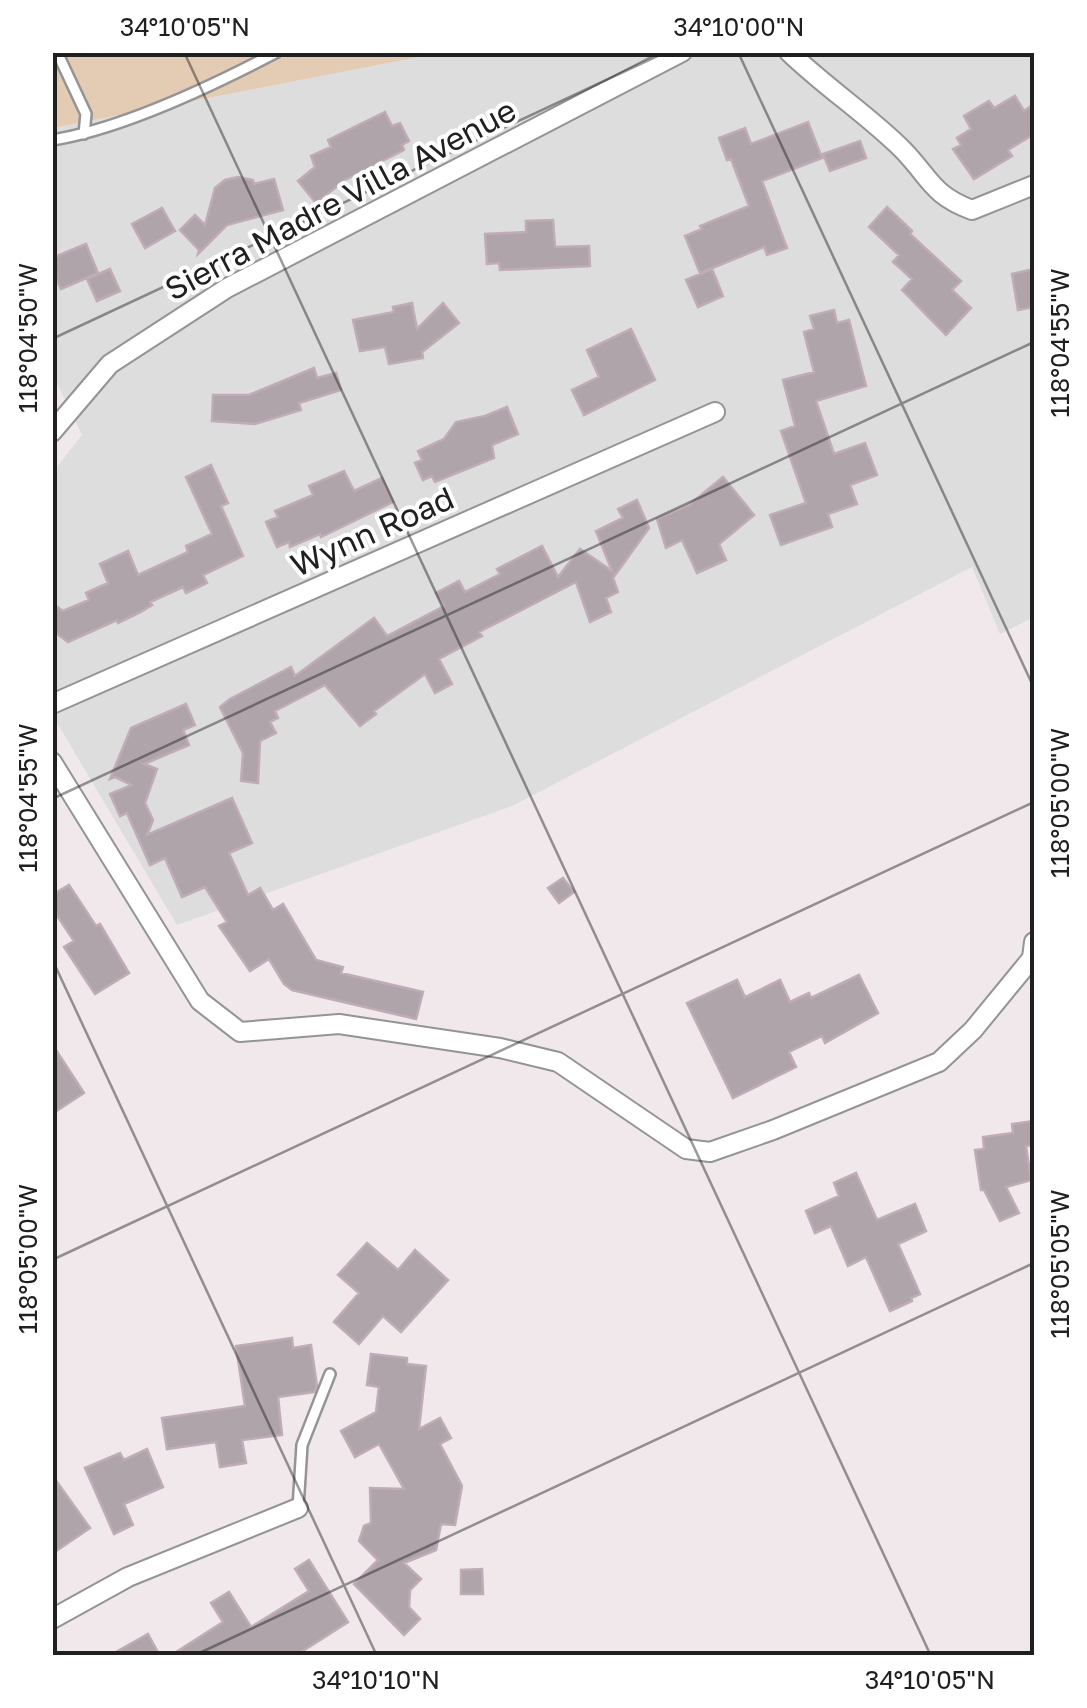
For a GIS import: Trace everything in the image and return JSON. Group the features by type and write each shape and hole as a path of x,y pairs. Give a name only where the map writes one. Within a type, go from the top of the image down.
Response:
{"street":[{"name":"Sierra Madre Villa Avenue","path":"52,432 110,364 227,288 682,52"},
{"path":"789,52 817,80 902,149 946,201 972,210 1034,185"},
{"name":"Wynn Road","path":"52,704 715,412"},
{"path":"52,762 200,1001 240,1032 339,1024 520,1052 558,1062 686,1148 710,1152 939,1062 972,1030 1032,958 1034,942"},
{"path":"52,1619 128,1576 298,1508"}],"lane":[{"path":"57,52 86,114 84,134"},
{"path":"52,140 84,134 228,78 277,52"},
{"path":"298,1508 302,1444 330,1374"}],"shaded area":[{"path":"53,53 440,53 53,128"},
{"path":"440,53 1034,53 1034,617 1000,634 972,567 512,806 177,925 53,716 53,472 82,435 53,375 53,128"}],"building":[{"path":"1015,96 1024,111 1034,104 1034,134 1008,150 1012,156 974,179 953,149 961,145 957,138 971,129 964,116 989,101 994,108"},
{"path":"385,112 392,126 400,123 409,141 402,145 404,150 345,180 316,203 298,181 315,167 311,156 331,147 328,140"},
{"path":"808,122 822,158 762,181 787,248 767,255 764,247 700,273 685,236 749,206 719,138 745,128 751,144"},
{"path":"860,141 866,158 830,171 823,154"},
{"path":"238,177 253,180 254,184 274,179 283,210 227,225 198,254 199,250 180,230 195,215 205,225 215,188"},
{"path":"887,207 961,281 952,290 971,308 946,335 902,290 912,279 893,262 899,255 869,227"},
{"path":"162,208 175,231 145,248 132,224"},
{"path":"553,220 555,247 589,246 590,266 500,270 499,263 487,264 485,234 526,232 526,221"},
{"path":"86,244 98,273 61,289 52,270 52,258"},
{"path":"110,269 120,291 97,301 87,279"},
{"path":"712,269 723,296 698,307 686,280"},
{"path":"1034,269 1034,307 1018,310 1012,274"},
{"path":"412,303 417,329 443,303 459,323 422,352 423,358 389,364 385,347 360,351 353,320 394,312 393,307"},
{"path":"834,310 837,323 849,320 866,386 816,401 834,454 865,443 877,475 850,485 857,504 828,514 832,527 781,545 770,515 806,503 781,431 795,426 783,380 814,372 804,332 814,329 810,316"},
{"path":"631,329 655,380 584,415 572,390 599,377 587,350"},
{"path":"314,368 317,378 336,373 341,390 299,403 301,410 255,424 212,421 213,395 249,395"},
{"path":"507,407 518,434 492,445 494,458 435,482 432,476 423,480 415,463 422,460 418,451 444,439 456,422"},
{"path":"211,465 228,503 221,506 243,556 203,575 207,583 186,593 183,587 118,623 117,620 68,642 52,630 52,603 63,611 89,600 86,593 108,583 100,564 128,551 138,575 188,552 186,546 212,534 186,477"},
{"path":"344,471 354,491 382,478 393,502 321,537 320,534 290,547 289,542 277,547 266,522 278,517 275,511 313,495 309,486"},
{"path":"723,477 754,515 719,544 726,560 697,573 682,540 666,548 657,519 689,505"},
{"path":"637,500 649,528 613,578 618,592 606,598 611,612 590,622 576,582 479,632 482,636 439,659 452,684 435,693 425,674 360,726 325,685 275,711 278,718 270,722 276,733 260,741 258,783 241,781 243,753 220,707 230,699 291,667 295,676 374,618 387,636 444,606 436,593 459,581 465,592 500,574 497,569 542,546 558,577 580,549 612,571 596,531 623,518 618,509"},
{"path":"186,704 195,725 183,730 189,745 144,764 157,769 145,803 153,820 147,835 232,798 252,843 229,853 248,895 260,888 273,910 283,904 316,960 343,967 341,973 423,992 416,1019 292,990 269,959 250,971 219,926 227,922 205,887 182,897 165,858 150,865 127,813 120,816 110,794 132,785 115,777 110,779 131,728"},
{"path":"563,878 574,892 559,903 548,888"},
{"path":"69,885 96,926 100,924 129,973 95,994 64,947 74,941 52,908 52,895"},
{"path":"859,975 878,1013 825,1043 822,1036 789,1052 796,1067 733,1098 687,1003 737,980 745,997 780,980 790,1002 809,993 811,998"},
{"path":"52,1044 84,1093 52,1114"},
{"path":"1034,1121 1034,1145 1026,1146 1031,1180 1006,1187 1019,1213 1000,1221 981,1190 975,1150 984,1149 983,1137 1013,1133 1012,1124"},
{"path":"856,1173 877,1220 915,1204 926,1231 898,1244 920,1294 890,1311 866,1257 848,1266 831,1226 815,1233 806,1211 839,1196 834,1183"},
{"path":"367,1243 398,1270 415,1250 448,1280 401,1332 383,1316 359,1344 334,1322 359,1293 338,1275"},
{"path":"292,1338 293,1348 311,1345 317,1386 314,1392 278,1397 282,1435 242,1440 246,1463 220,1467 216,1442 167,1449 162,1418 245,1406 236,1346"},
{"path":"371,1354 407,1358 407,1364 426,1366 419,1429 440,1418 451,1438 440,1444 462,1486 455,1525 441,1524 436,1550 404,1563 421,1579 410,1590 409,1607 420,1619 404,1635 354,1584 378,1560 359,1541 364,1526 371,1523 370,1488 404,1489 379,1444 355,1457 341,1431 376,1412 379,1387 367,1385"},
{"path":"147,1449 163,1487 124,1504 133,1525 114,1534 85,1468 120,1453 124,1460"},
{"path":"52,1475 90,1528 52,1554"},
{"path":"309,1560 348,1622 295,1656 170,1656 223,1622 211,1603 229,1592 251,1627 309,1591 295,1569"},
{"path":"482,1569 483,1594 461,1594 461,1570"},
{"path":"148,1634 160,1656 109,1656"}]}
